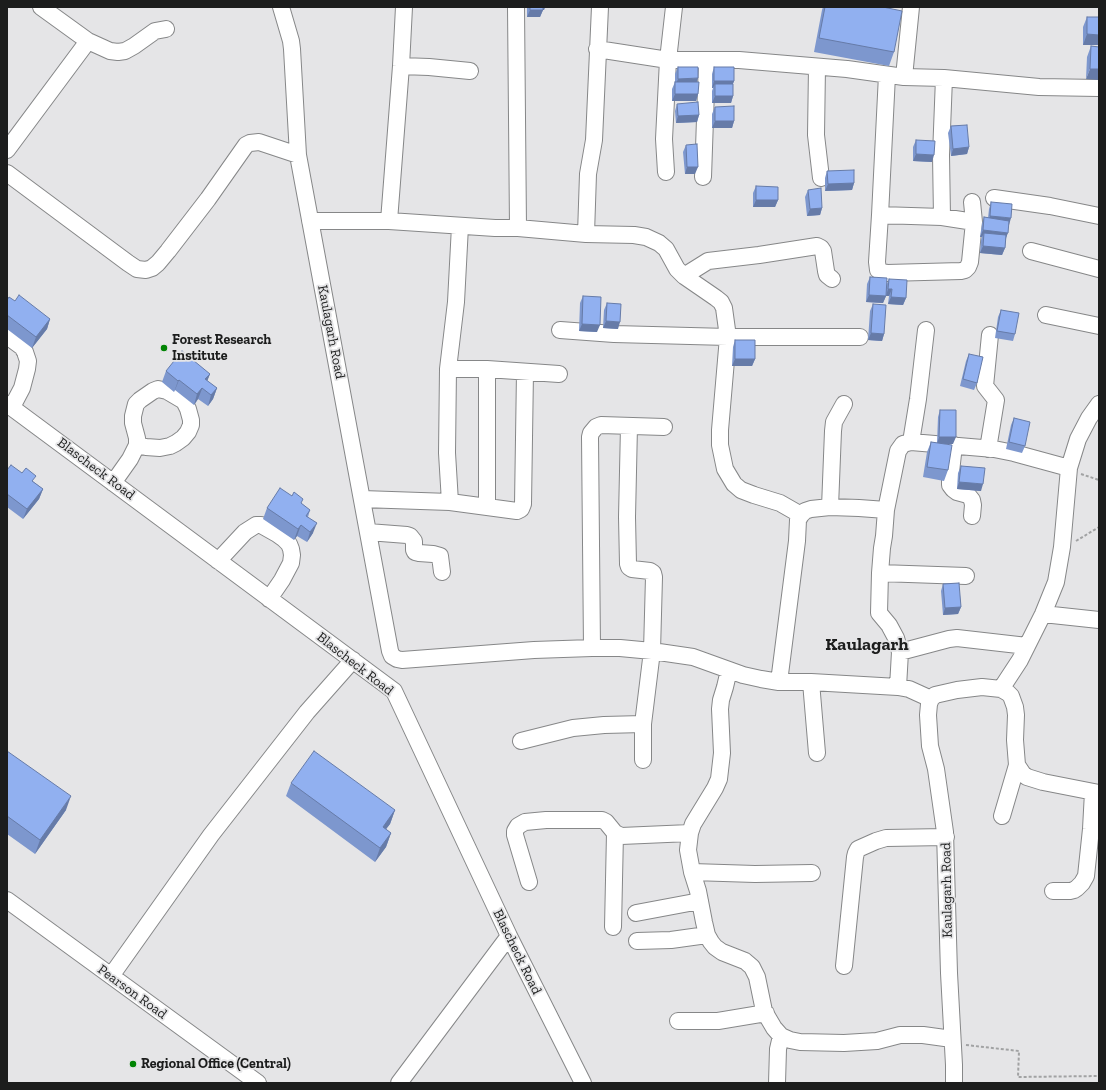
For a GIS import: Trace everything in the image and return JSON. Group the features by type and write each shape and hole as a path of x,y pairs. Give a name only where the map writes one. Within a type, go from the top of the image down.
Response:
{"street":[{"path":"41,7 88,41 110,51 125,51 155,31 166,29"},
{"name":"Kaulagarh Road","path":"281,7 292,49 298,155 392,656 402,660 534,650 592,648"},
{"path":"390,221 404,7"},
{"path":"516,7 518,228"},
{"path":"586,234 588,174 594,140 600,7"},
{"path":"666,172 664,139 668,60 674,7"},
{"path":"904,77 911,7"},
{"path":"915,54 922,7"},
{"path":"7,150 88,41"},
{"path":"597,49 668,60 739,60 847,69 904,77 944,78 1039,87 1099,88"},
{"path":"702,177 707,61"},
{"path":"401,66 470,71"},
{"path":"817,67 816,135 821,178"},
{"path":"887,75 878,270 887,273 965,270 970,262 974,222 972,202"},
{"path":"942,217 941,155 944,78"},
{"path":"7,173 128,264 137,269 146,270 152,268 158,263 168,251 208,199 246,145 259,142 298,155"},
{"path":"994,198 1050,206 1099,216"},
{"path":"880,215 942,217 974,222"},
{"path":"310,221 390,221 518,228 586,234 634,235 646,237 659,243 666,250 677,269 684,276 721,302 724,308 728,337 720,446 725,469 734,484 741,490 780,503 801,514"},
{"path":"450,502 447,453 448,369 456,302 460,226"},
{"path":"684,276 708,261 817,246 823,251 827,275 832,279"},
{"path":"1031,251 1099,269"},
{"path":"1046,315 1099,326"},
{"path":"560,330 614,334 728,337 860,337"},
{"path":"910,442 918,399 926,330"},
{"path":"988,449 996,400 985,386 990,335"},
{"path":"7,336 22,347 28,361 23,384 10,405"},
{"path":"448,369 487,369 559,374"},
{"path":"487,369 487,507"},
{"path":"362,499 450,502 517,511 521,509 525,372"},
{"path":"830,507 834,422 844,404"},
{"path":"1001,689 1020,660 1043,614 1056,582 1062,546 1069,468 1078,439 1089,418 1099,404"},
{"name":"Blascheck Road","path":"10,405 394,691 509,936 583,1083"},
{"path":"664,427 601,425 596,427 591,432 592,648 620,648 652,651 693,658 743,675 779,682 811,682 898,687 931,699 940,694 957,690 982,687 1001,689 1008,692 1015,707 1017,764 1002,816"},
{"path":"629,426 627,517 628,564 632,569 650,571 653,573 654,577 652,651 643,724 643,760"},
{"path":"898,687 900,652 896,638 889,625 879,613 880,573 886,510 898,451 902,444 910,442 988,449 1069,468"},
{"path":"113,482 130,459 137,445"},
{"path":"954,445 950,485 953,489 968,495 972,500 972,516"},
{"path":"779,682 797,541 798,520 801,514 811,509 830,507 886,510"},
{"path":"218,561 237,540 250,528 256,525 261,525 277,534 291,549 292,555 291,563 285,576 269,598"},
{"path":"368,532 407,534 414,541 415,552 419,554 433,554 440,556 442,572"},
{"path":"880,573 966,576"},
{"path":"1043,614 1099,620"},
{"path":"900,652 957,638 1027,646"},
{"path":"112,976 211,835 307,712 352,660"},
{"path":"729,670 720,709 722,753 719,779 693,824 690,833 688,850 707,935 715,948 745,961 752,967 757,977 764,1010 774,1028 782,1036 790,1040 800,1042 844,1043 877,1041 900,1035 923,1035 952,1041"},
{"path":"811,682 817,753"},
{"name":"Kaulagarh Road","path":"931,699 928,715 930,746 936,769 946,837 949,973 954,1083"},
{"path":"521,740 573,728 604,725 643,724"},
{"path":"1017,764 1020,770 1027,777 1043,782 1096,792 1093,871 1086,876 1077,888 1070,891 1053,891"},
{"path":"529,882 515,835 515,831 518,826 525,822 546,820 602,820 606,822 615,833 621,836 690,833"},
{"path":"614,927 615,833"},
{"path":"844,966 855,857 858,849 886,838 946,837"},
{"path":"692,872 755,874 812,873"},
{"name":"Pearson Road","path":"7,900 258,1083"},
{"path":"636,913 700,902"},
{"path":"637,941 671,940 707,935"},
{"path":"399,1083 509,936"},
{"path":"678,1021 718,1021 766,1013"},
{"path":"777,1083 778,1049 782,1036"}],"path":[{"path":"1069,468 1085,476 1099,480"},
{"path":"1062,546 1078,540 1099,527"},
{"path":"952,1041 1019,1051 1018,1077 1099,1076"}],"building":[{"path":"530,7 543,7 543,10 530,10"},
{"path":"825,7 883,7 902,11 894,52 819,38"},
{"path":"1087,17 1099,17 1099,35 1087,34"},
{"path":"1091,46 1099,47 1099,69 1090,69"},
{"path":"678,67 698,67 698,78 678,79"},
{"path":"714,67 734,67 734,81 714,81"},
{"path":"675,82 699,82 698,94 675,94"},
{"path":"715,84 733,84 733,96 715,96"},
{"path":"698,102 699,115 678,116 677,104"},
{"path":"734,106 734,121 715,121 715,107"},
{"path":"967,125 969,147 953,149 951,126"},
{"path":"916,140 935,141 934,155 916,154"},
{"path":"697,144 698,167 687,167 686,145"},
{"path":"854,170 854,183 828,184 827,171"},
{"path":"756,186 778,187 778,200 756,200"},
{"path":"821,188 822,208 810,209 808,190"},
{"path":"991,202 1012,204 1011,218 990,216"},
{"path":"984,217 1009,221 1008,233 983,230"},
{"path":"984,233 1006,235 1005,248 983,246"},
{"path":"870,277 887,278 886,296 869,295"},
{"path":"889,279 907,280 906,298 891,297 892,289 888,289"},
{"path":"19,295 50,319 36,337 7,315 7,300 9,297 15,301"},
{"path":"583,296 601,297 600,325 582,324"},
{"path":"607,303 621,304 620,322 606,321"},
{"path":"873,304 886,305 884,334 871,333"},
{"path":"1001,310 1019,313 1015,334 997,331"},
{"path":"735,340 755,340 755,359 735,359"},
{"path":"182,351 210,374 205,379 217,388 211,395 202,388 197,394 166,371"},
{"path":"969,354 983,357 977,383 963,379"},
{"path":"940,410 956,410 956,437 939,437"},
{"path":"1014,418 1030,422 1025,446 1009,442"},
{"path":"931,442 952,445 948,470 927,467"},
{"path":"11,465 22,473 26,468 36,476 32,481 43,489 27,509 7,494 7,470"},
{"path":"961,466 985,468 983,484 959,482"},
{"path":"280,488 292,496 294,492 303,499 301,503 310,510 306,516 317,523 310,532 301,525 298,529 267,508"},
{"path":"959,583 961,607 945,608 943,584"},
{"path":"7,751 71,796 40,840 7,816"},
{"path":"314,751 395,810 383,827 391,833 380,848 291,783"}],"place":[{"name":"Forest Research Institute","path":"164,348"},
{"name":"Regional Office (Central)","path":"133,1064"}],"district":[{"name":"Kaulagarh","path":"867,645"}]}
